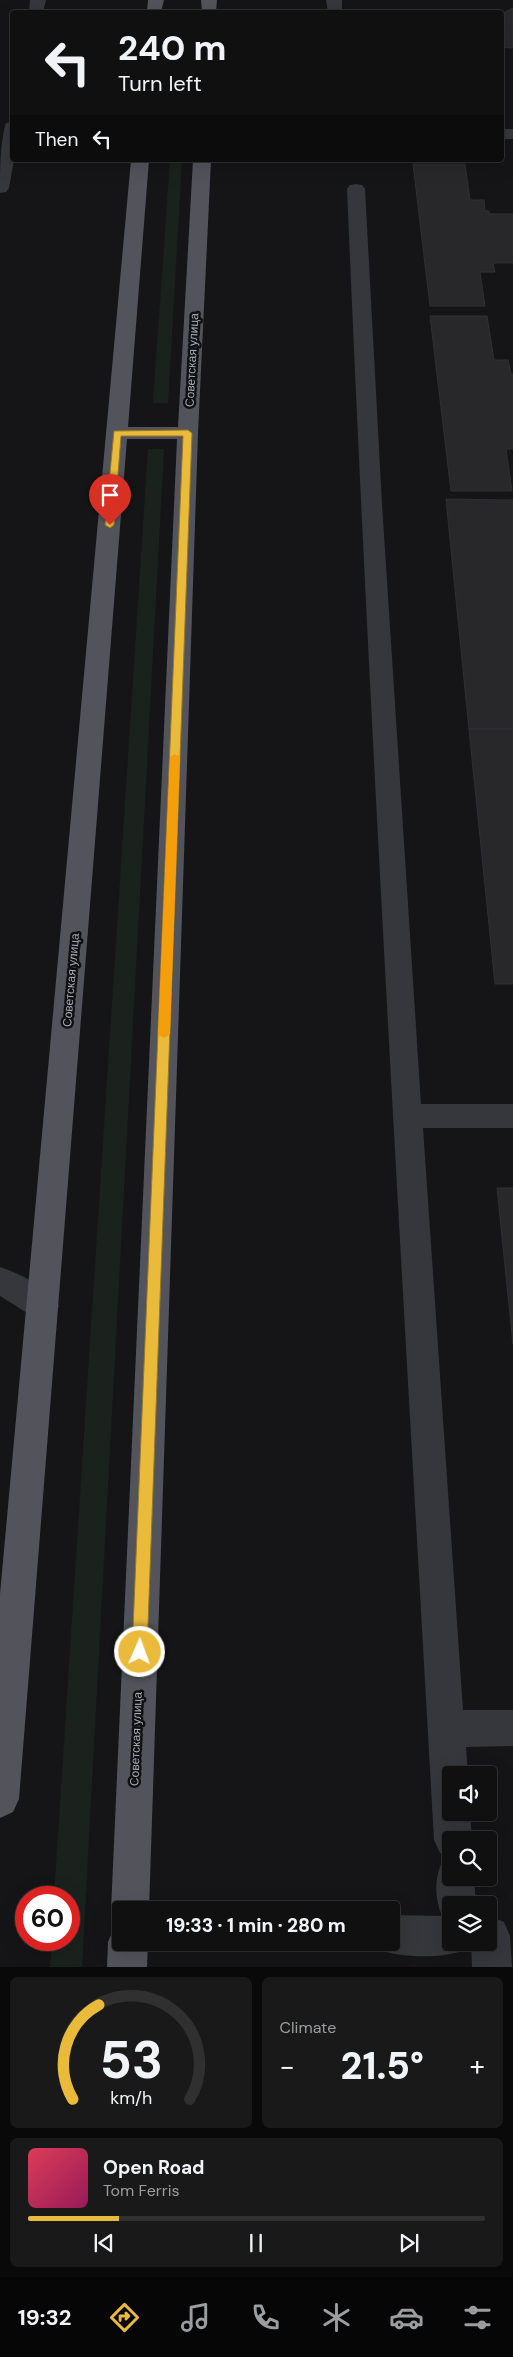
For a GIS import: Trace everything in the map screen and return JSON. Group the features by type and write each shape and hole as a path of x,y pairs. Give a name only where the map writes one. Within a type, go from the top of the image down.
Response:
{"main road":[{"name":"Советская улица","path":"0,1799 140,162"},
{"name":"Советская улица","path":"130,1901 188,433 202,162"},
{"path":"117,433 188,433"},
{"path":"127,1967 128,1951"}],"street":[{"path":"0,188 10,137"},
{"path":"356,189 372,525 452,1831"},
{"path":"407,1116 513,1116"},
{"path":"0,1280 43,1306"},
{"path":"0,1590 21,1556"},
{"path":"446,1729 513,1728"},
{"path":"400,1935 442,1936"}],"shaded area":[{"path":"170,162 182,162 168,403 153,403"},
{"path":"148,449 164,449 82,1967 50,1967 51,1951 80,1951 80,1886 55,1886"}],"building":[{"path":"513,8 513,48 504,47 504,12"},
{"path":"413,164 465,164 470,200 484,200 485,211 489,211 490,214 513,214 513,263 493,263 495,272 480,272 485,306 430,306"},
{"path":"430,316 487,316 494,360 508,360 511,374 513,374 513,449 506,449 512,491 451,491"},
{"path":"446,499 513,500 513,729 469,729"},
{"path":"469,729 513,729 513,984 495,984"},
{"path":"497,1188 513,1188 513,1344"}],"slow traffic":[{"path":"164,1034 175,757"}],"route":[{"path":"110,525 117,433 188,433 140,1652"}]}
